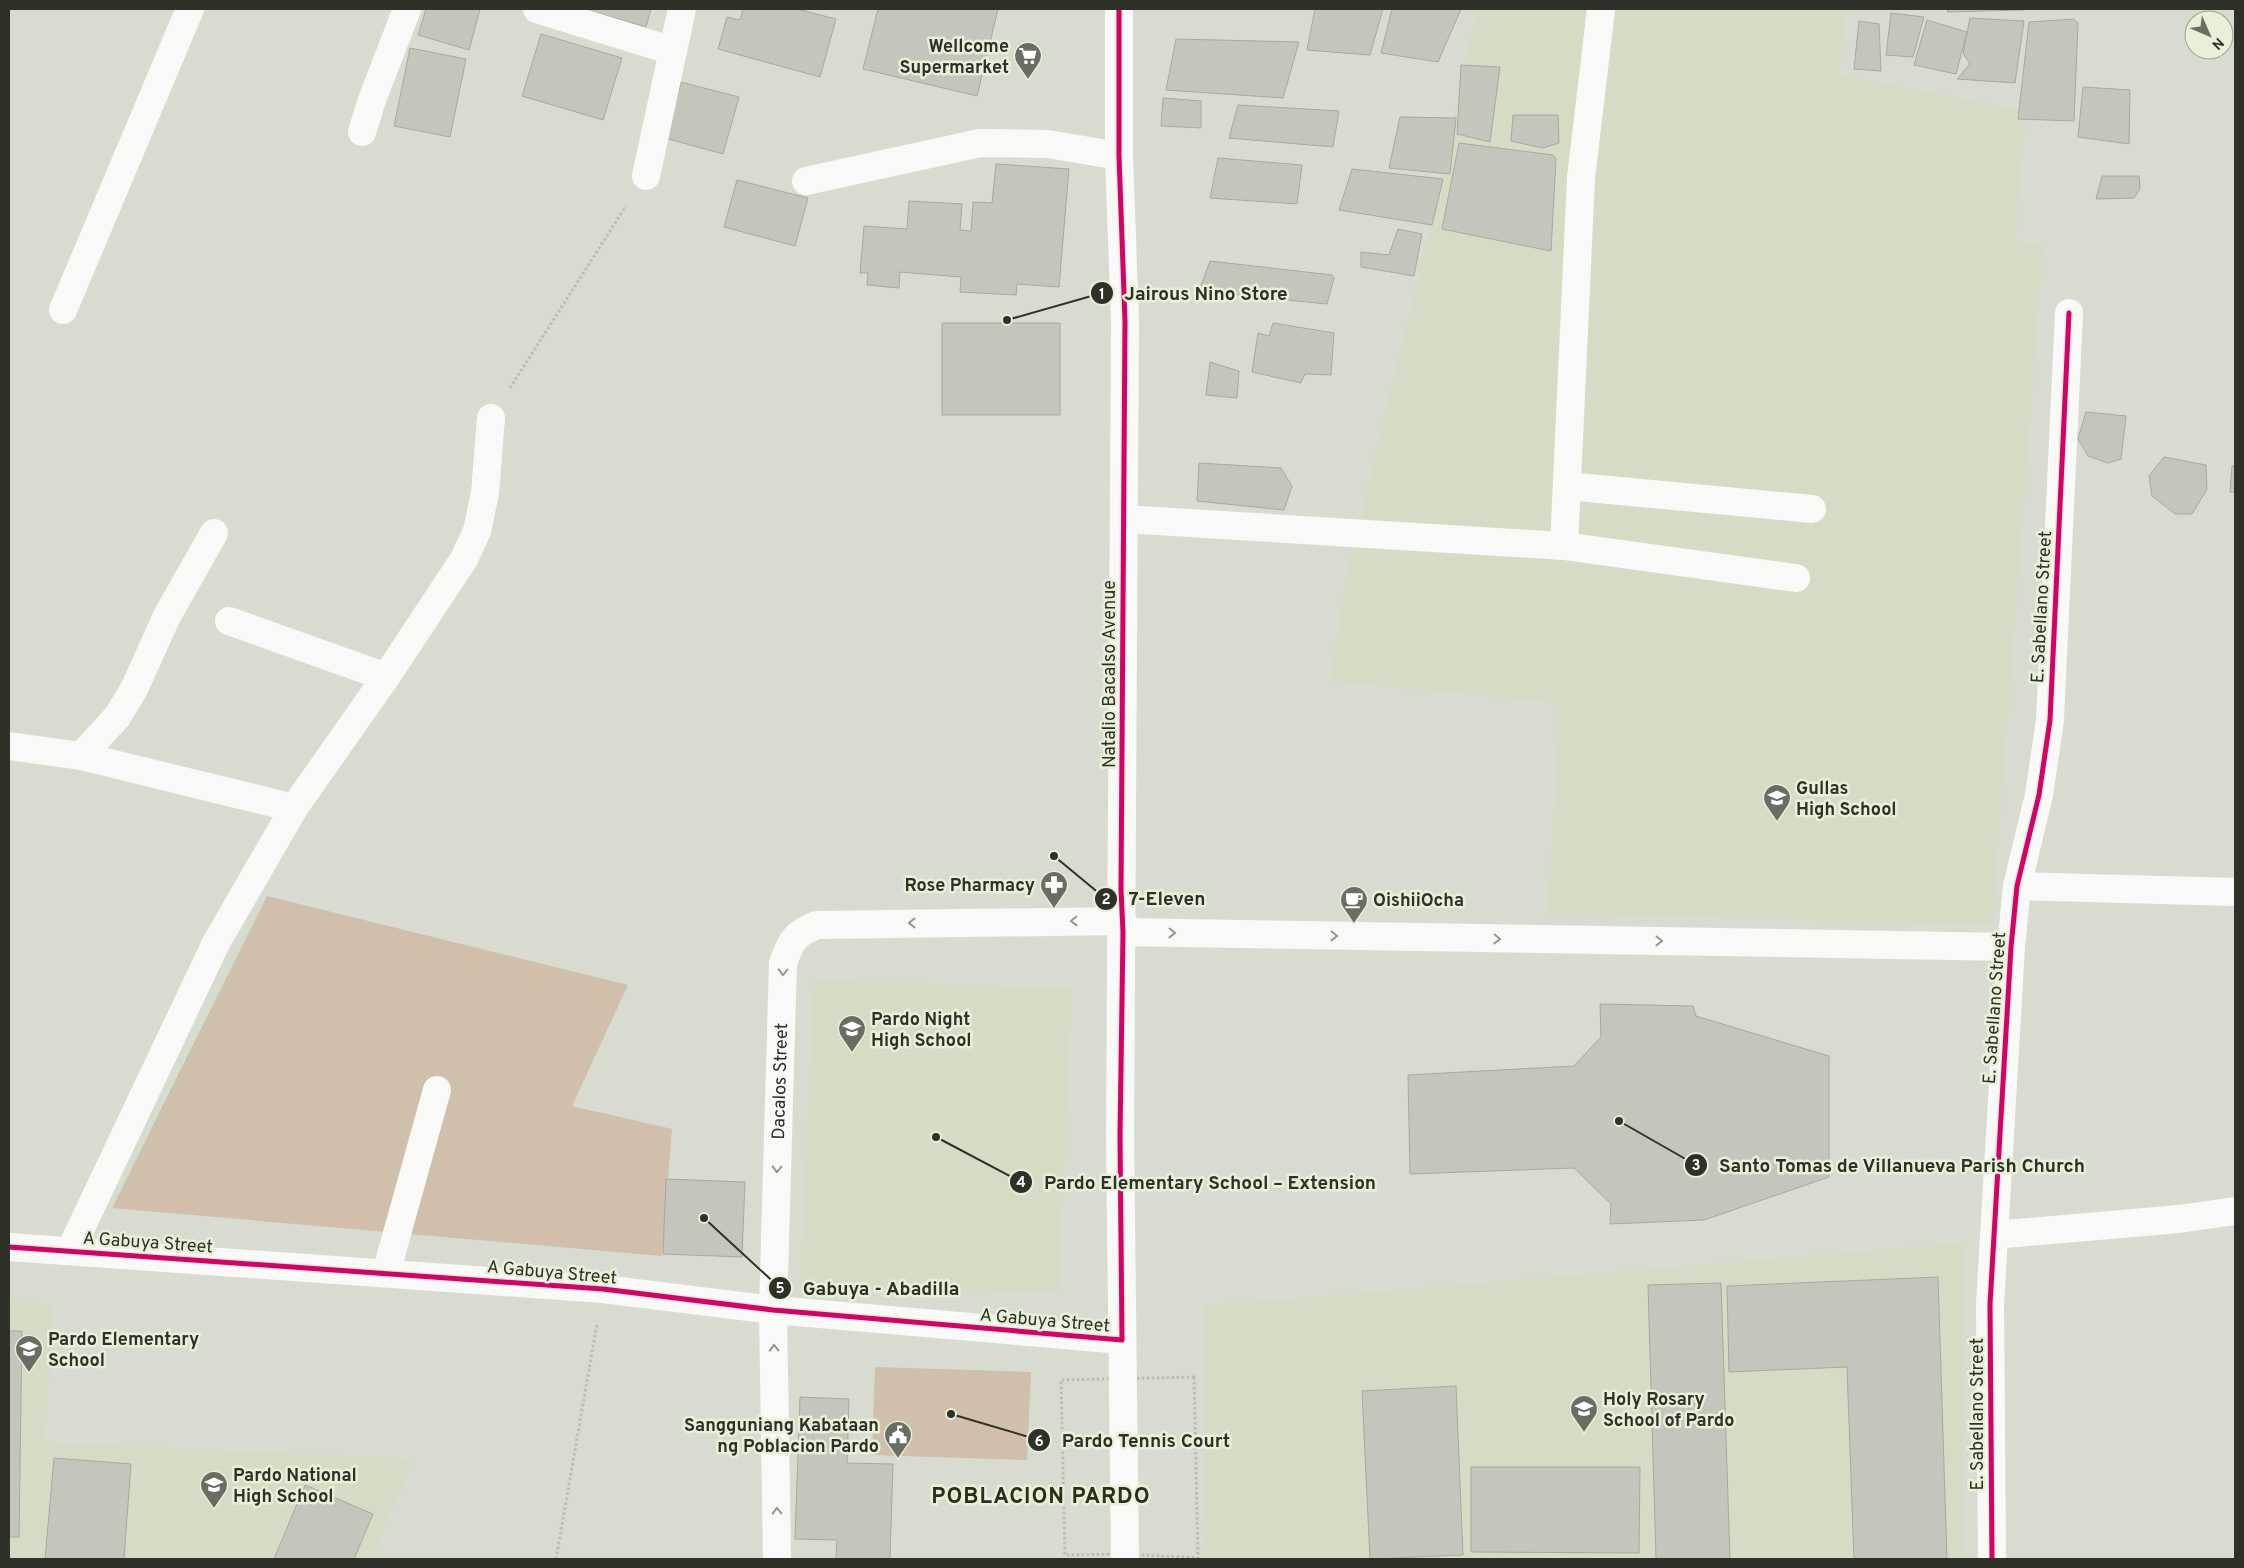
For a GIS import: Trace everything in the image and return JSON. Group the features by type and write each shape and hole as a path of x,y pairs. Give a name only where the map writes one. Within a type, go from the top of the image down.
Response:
{"street":[{"path":"63,310 190,9"},
{"path":"362,132 372,100 408,9"},
{"path":"537,9 673,51"},
{"path":"646,176 682,9"},
{"name":"Natalio Bacalso Avenue","path":"1119,9 1119,156 1125,322 1121,880 1123,927 1120,1127 1125,1559"},
{"path":"1564,546 1582,178 1601,9"},
{"path":"806,181 980,143 1048,144 1119,156"},
{"name":"E. Sabellano Street","path":"1992,1559 1990,1304 2011,947 2017,886 2038,795 2050,720 2069,313"},
{"path":"70,1251 216,943 294,808 386,677 464,559 477,531 485,493 491,418"},
{"path":"1566,486 1812,509"},
{"path":"1124,519 1564,546 1796,578"},
{"path":"81,756 117,717 134,689 167,616 214,533"},
{"path":"229,621 386,677"},
{"path":"11,752 81,756 294,808"},
{"path":"2017,886 2235,892"},
{"name":"Dacalos Street","path":"777,1559 773,1310 783,963 790,943 803,930 817,925 1123,927 2011,947"},
{"path":"386,1273 437,1090"},
{"path":"1994,1235 2179,1219 2235,1211"},
{"name":"A Gabuya Street","path":"9,1247 603,1289 773,1310 1122,1340"}],"path":[{"path":"491,418 646,176"},
{"path":"556,1559 603,1289"},
{"path":"1194,1377 1198,1558"},
{"path":"1061,1380 1065,1555"}],"shaded area":[{"path":"1477,9 1847,9 1838,75 2026,111 2015,241 2043,245 1992,925 1548,913 1560,703 1330,681 1347,573 1426,243"},
{"path":"267,896 628,985 572,1106 672,1129 662,1256 112,1208"},
{"path":"814,980 1072,989 1058,1293 800,1284"},
{"name":"Holy Rosary School of Pardo","path":"1964,1243 1963,1559 1206,1559 1204,1306"},
{"name":"Pardo National High School","path":"9,1301 53,1305 45,1442 413,1459 372,1559 9,1559"},
{"path":"875,1367 1031,1372 1027,1460 872,1455"}],"building":[{"path":"426,9 480,9 469,50 418,35"},
{"path":"583,9 651,9 646,27"},
{"path":"743,9 797,9 836,19 820,77 718,49 727,17 740,20"},
{"path":"878,9 998,9 977,96 863,69"},
{"path":"1315,9 1383,9 1370,55 1307,50"},
{"path":"1392,9 1461,9 1438,62 1381,53"},
{"path":"1948,9 2025,9 2025,10 1947,12"},
{"path":"1891,13 1924,17 1913,57 1886,55"},
{"path":"1970,18 2024,21 2015,83 1957,79 1970,64 1963,53"},
{"path":"2074,19 2078,23 2074,121 2018,119 2029,22"},
{"path":"1927,20 1967,32 1956,74 1914,65"},
{"path":"1859,21 1879,24 1881,71 1854,69"},
{"path":"541,34 622,58 603,120 522,96"},
{"path":"1176,39 1299,42 1283,98 1166,90"},
{"path":"410,48 466,59 450,137 394,126"},
{"path":"1461,65 1500,67 1490,142 1457,134"},
{"path":"681,82 739,97 723,154 665,138"},
{"path":"2083,87 2130,90 2129,144 2078,137"},
{"path":"1163,98 1201,101 1201,128 1161,126"},
{"path":"1238,105 1339,111 1333,147 1229,138"},
{"path":"1513,115 1558,115 1559,143 1543,148 1511,141"},
{"path":"1400,117 1456,118 1450,174 1389,168"},
{"path":"1459,143 1553,155 1556,159 1551,251 1442,229"},
{"path":"1218,158 1302,165 1297,204 1210,198"},
{"path":"996,164 1069,169 1059,287 1017,284 1016,295 960,292 961,277 900,272 899,288 867,285 868,273 860,273 864,226 907,229 909,201 962,204 960,230 971,231 973,202 992,203"},
{"path":"1352,169 1443,179 1432,225 1339,210"},
{"path":"2102,176 2139,176 2140,189 2134,198 2096,199"},
{"path":"737,180 808,198 795,246 724,227"},
{"path":"1398,229 1422,234 1414,276 1361,267 1361,252 1389,255"},
{"path":"1210,261 1332,275 1334,278 1327,304 1199,291"},
{"path":"942,323 1060,323 1060,415 942,415"},
{"path":"1273,323 1334,333 1331,375 1305,374 1301,383 1252,372 1258,333 1269,336"},
{"path":"1210,362 1239,371 1237,398 1206,395"},
{"path":"2086,412 2126,416 2121,459 2108,463 2088,456 2078,439"},
{"path":"2164,457 2206,465 2207,489 2192,514 2175,514 2152,496 2149,476"},
{"path":"1199,463 1281,468 1292,486 1284,510 1197,501"},
{"path":"2232,466 2235,466 2235,492 2230,492"},
{"path":"1600,1004 1693,1006 1696,1016 1829,1056 1829,1177 1704,1220 1610,1224 1611,1204 1574,1168 1410,1174 1408,1075 1574,1066 1601,1037"},
{"path":"666,1179 745,1182 742,1257 663,1254"},
{"path":"1938,1277 1947,1559 1854,1559 1847,1367 1729,1372 1727,1286"},
{"path":"1721,1283 1730,1559 1656,1559 1648,1285"},
{"path":"9,1331 22,1331 19,1537 9,1537"},
{"path":"1456,1386 1463,1555 1370,1559 1362,1391"},
{"path":"800,1397 849,1399 847,1463 893,1464 890,1559 836,1559 837,1540 795,1539"},
{"path":"54,1458 131,1464 124,1559 45,1559"},
{"path":"1471,1467 1640,1467 1639,1553 1471,1552"},
{"path":"305,1485 373,1514 354,1559 274,1559"}],"cycle path":[{"path":"9,1247 603,1289 773,1310 1122,1340 1120,1136 1123,932 1121,890 1125,321 1119,156 1119,9"},
{"path":"1992,1559 1990,1304 2011,947 2017,886 2039,795 2050,720 2069,313"}],"place":[{"name":"Wellcome Supermarket","path":"1028,80"},
{"name":"Jairous Nino Store","path":"1007,320"},
{"name":"Gullas High School","path":"1777,822"},
{"name":"7-Eleven","path":"1054,856"},
{"name":"Rose Pharmacy","path":"1054,909"},
{"name":"OishiiOcha","path":"1354,924"},
{"name":"Pardo Night High School","path":"852,1053"},
{"name":"Santo Tomas de Villanueva Parish Church","path":"1619,1121"},
{"name":"Pardo Elementary School – Extension","path":"936,1137"},
{"name":"Gabuya - Abadilla","path":"704,1218"},
{"name":"Pardo Elementary School","path":"29,1373"},
{"name":"Pardo Tennis Court","path":"951,1414"},
{"name":"Holy Rosary School of Pardo","path":"1584,1433"},
{"name":"Sangguniang Kabataan ng Poblacion Pardo","path":"898,1459"},
{"name":"Pardo National High School","path":"214,1509"}],"district":[{"name":"POBLACION PARDO","path":"1041,1495"}]}
